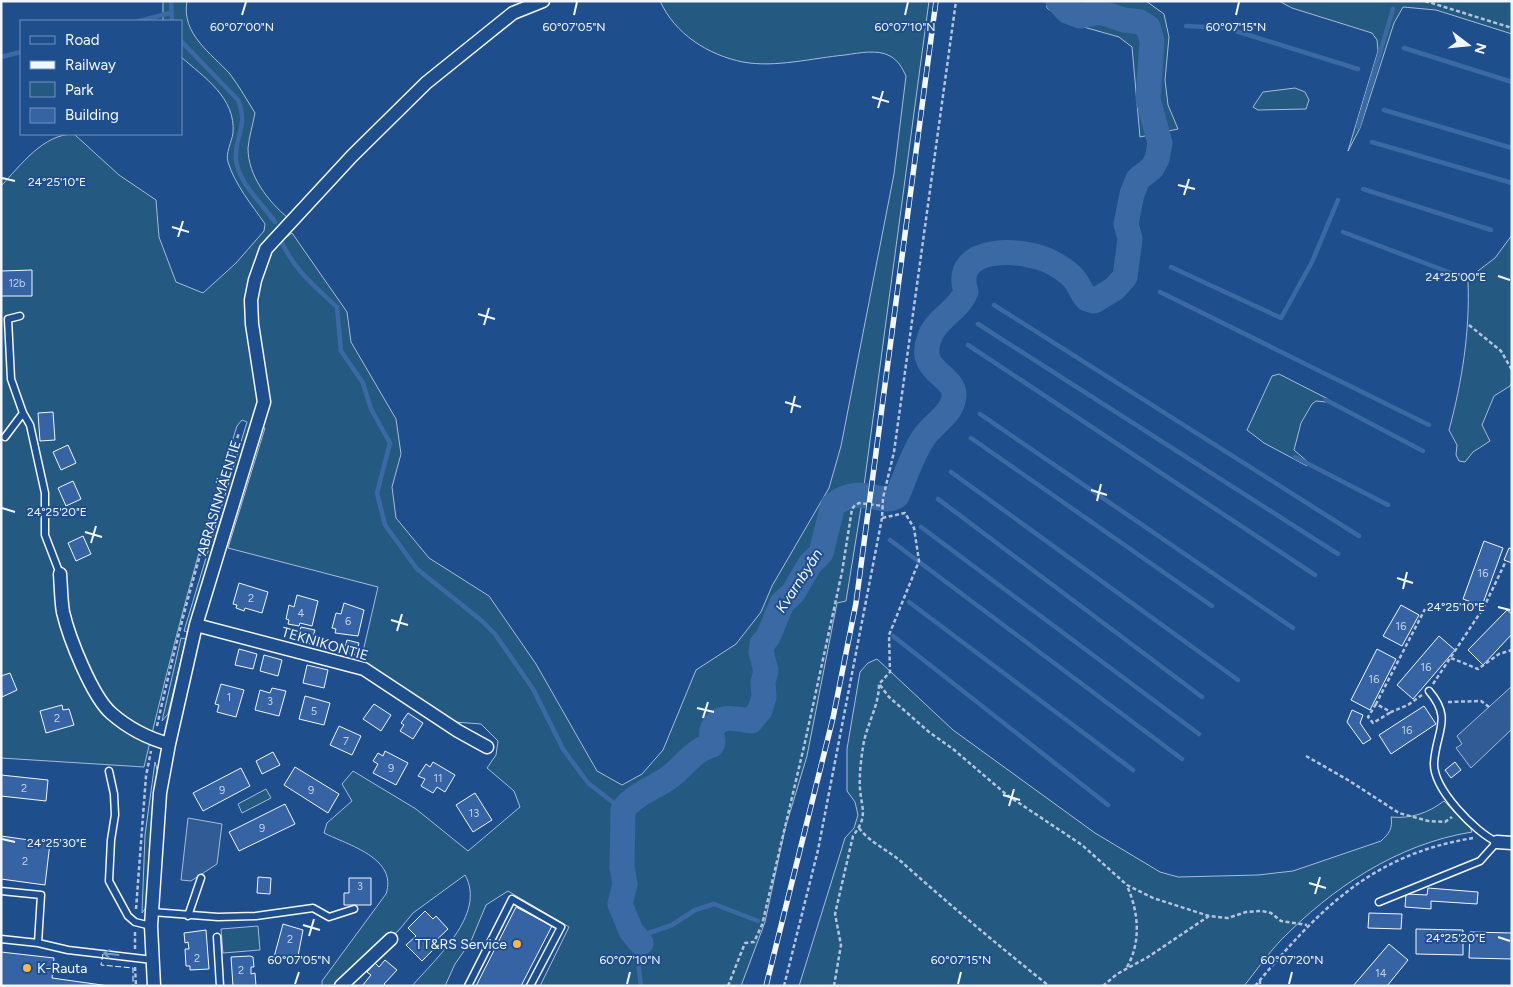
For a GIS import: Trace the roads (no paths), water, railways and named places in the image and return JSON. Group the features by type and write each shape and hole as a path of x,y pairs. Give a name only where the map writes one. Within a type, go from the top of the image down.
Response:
{"street":[{"name":"ABRASINMÄENTIE","path":"154,986 151,926 160,793 169,744 196,625 264,402 252,324 251,300 261,260 266,249 274,240 352,156 426,82 513,12 542,1"},
{"path":"60,574 63,612 72,640 101,698 110,712 132,729 154,740 169,744"},
{"name":"TEKNIKONTIE","path":"196,625 364,669 458,731 487,747"},
{"path":"1492,840 1512,843"},
{"path":"342,986 392,938"}],"lane":[{"path":"20,316 8,318 11,379 23,413 30,425 45,493 45,535 60,574"},
{"path":"5,437 23,413"},
{"path":"1379,902 1480,861 1492,840 1460,812 1436,774 1434,764 1443,716 1440,703 1428,691"},
{"path":"109,771 114,794 115,814 111,840 109,881 128,916 135,922 151,926"},
{"path":"188,916 201,878"},
{"path":"1,891 41,896 38,943"},
{"path":"468,986 512,899 561,927 530,986"},
{"path":"152,912 188,916 256,916 295,908 313,908 329,917 354,909"},
{"path":"217,936 220,986"},
{"path":"1,939 38,943 68,950 153,960"}],"waterway":[{"path":"171,1 172,20"},
{"name":"Kvarnbyån","path":"641,943 631,931 620,904 625,884 622,867 623,810 633,799 671,776 700,750 712,745 712,730 719,721 728,718 751,721 760,710 764,697 763,682 766,671 761,652 762,644 768,637 782,603 793,593 810,564 821,553 833,505 853,496 861,495 884,499 891,499 897,496 920,444 927,433 945,415 953,401 954,392 951,385 928,360 927,351 932,332 958,304 966,292 964,276 969,265 980,257 994,254 1026,254 1041,258 1063,269 1075,280 1087,299 1094,301 1114,289 1125,277 1130,239 1126,224 1132,194 1138,179 1152,168 1157,159 1160,143 1148,99 1152,41 1148,27 1140,22 1124,20 1100,12 1080,16 1067,11 1058,1"},
{"path":"1358,127 1393,9"},
{"path":"143,20 170,13"},
{"path":"1186,26 1226,28 1358,69"},
{"path":"182,42 238,100 242,117 236,152 238,169 246,185 275,222"},
{"path":"1404,48 1512,82"},
{"path":"1,57 20,52"},
{"path":"1384,110 1512,148"},
{"path":"1372,142 1512,183"},
{"path":"1363,189 1491,230"},
{"path":"1171,267 1281,318 1312,262 1338,200"},
{"path":"1343,232 1451,273"},
{"path":"280,239 298,269 337,307 341,351 363,383 371,409 390,443 377,493 385,525 417,569 482,621 495,634 533,689 563,749 588,783 623,810"},
{"path":"1160,292 1429,425"},
{"path":"994,305 1359,536"},
{"path":"978,324 1338,554"},
{"path":"968,345 1315,575"},
{"path":"1326,400 1423,451"},
{"path":"980,414 1293,628"},
{"path":"971,438 1212,606"},
{"path":"1295,457 1388,505"},
{"path":"951,472 1238,680"},
{"path":"938,499 1202,697"},
{"path":"921,527 1199,734"},
{"path":"890,540 1182,759"},
{"path":"909,602 1133,770"},
{"path":"893,636 1108,805"},
{"path":"641,986 639,953 646,934 672,925 695,910 714,904 758,921"}],"railway":[{"path":"766,986 833,718 856,603 936,1"}],"place":[{"name":"TT&RS Service","path":"517,944"},
{"name":"K-Rauta","path":"27,968"}]}
